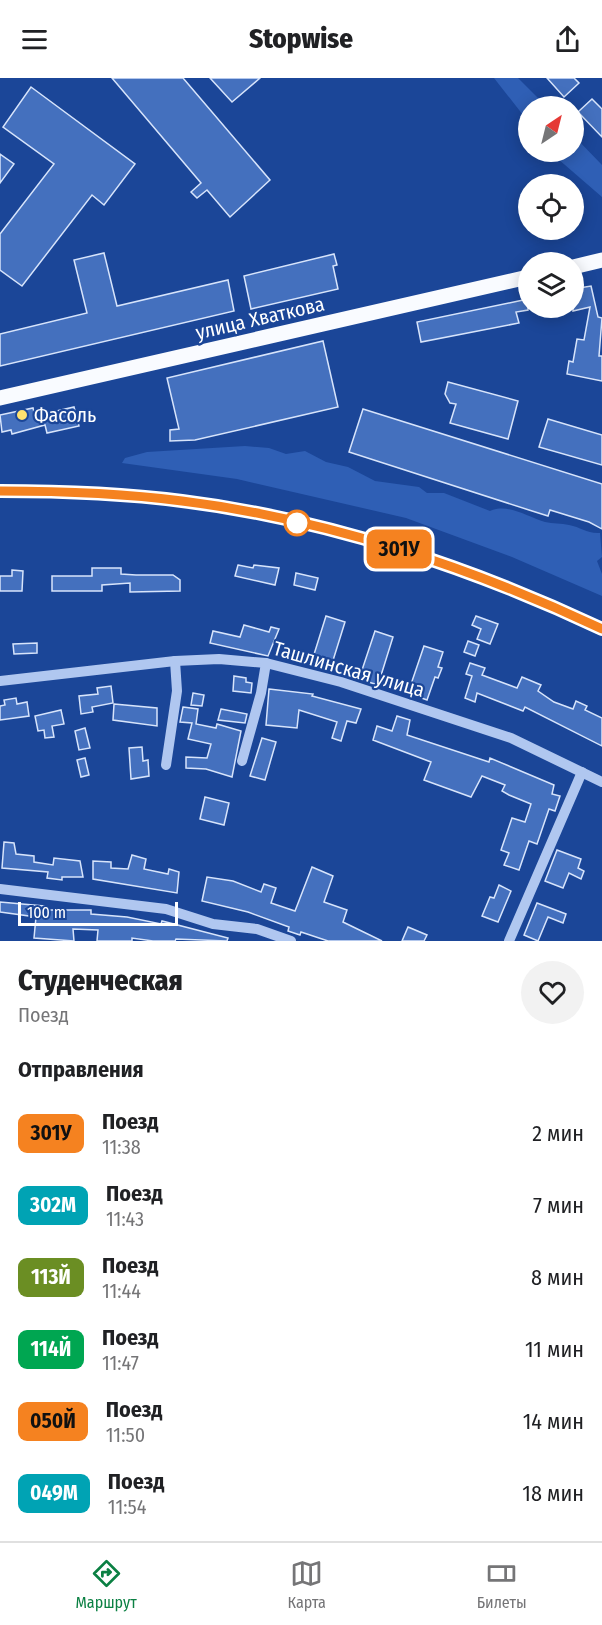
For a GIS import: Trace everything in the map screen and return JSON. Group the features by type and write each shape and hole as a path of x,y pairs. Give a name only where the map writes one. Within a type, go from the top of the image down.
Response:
{"main road":[{"path":"584,264 602,260"},
{"name":"улица Хваткова","path":"0,398 518,280"}],"street":[{"name":"Ташлинская улица","path":"0,681 219,659 266,663 360,688 511,738 602,782"},
{"path":"166,765 177,691 175,662"},
{"path":"242,761 261,693 266,663"},
{"path":"509,941 582,772"},
{"path":"0,889 165,909 213,924 257,930 291,941"}],"shaded area":[{"path":"494,78 518,78 536,96 518,96 518,109"},
{"path":"584,146 602,165 602,197 584,181 584,174 575,174 562,162 584,162"},
{"path":"245,446 269,448 286,454 305,451 326,462 348,467 375,481 419,487 427,493 444,493 490,511 511,510 545,522 566,524 600,533 602,557 597,561 602,574 602,596 512,557 406,518 237,479 122,463 125,458 147,452"}],"building":[{"path":"112,78 183,78 270,180 230,217 207,190 197,198 191,192 201,183"},
{"path":"210,78 260,78 232,102"},
{"path":"547,78 574,78 579,83 563,96"},
{"path":"31,87 135,164 104,205 92,195 22,286 0,270 0,234 54,164 3,127"},
{"path":"592,99 602,109 602,137 584,118 584,106"},
{"path":"0,154 14,164 0,183"},
{"path":"104,253 117,306 228,280 234,311 0,366 0,334 87,313 74,260"},
{"path":"334,254 337,265 333,266 338,289 251,309 244,276"},
{"path":"591,286 598,317 602,318 599,356 602,356 602,381 567,374 569,361 573,362 577,339 584,340 590,307 584,308 584,287"},
{"path":"518,301 518,312 516,312 519,323 421,342 417,322"},
{"path":"323,341 338,407 195,440 170,441 170,430 179,429 167,378"},
{"path":"448,382 518,401 508,439 450,423 456,404 450,403 445,394"},
{"path":"74,407 79,426 47,433 45,425 12,434 11,430 2,432 0,415 33,408 35,416"},
{"path":"363,409 602,484 602,529 589,522 550,510 548,516 349,452"},
{"path":"548,419 602,435 602,465 539,447"},
{"path":"238,565 253,568 254,565 279,568 275,585 235,576"},
{"path":"92,568 121,568 121,574 173,575 180,580 180,591 130,592 130,583 102,585 102,591 52,591 52,576 92,576"},
{"path":"12,570 23,571 22,591 0,591 0,576 12,576"},
{"path":"296,573 318,578 315,590 294,585"},
{"path":"326,616 345,622 330,670 311,664"},
{"path":"476,616 498,624 490,644 477,639 481,629 472,625"},
{"path":"244,625 269,632 271,627 279,629 268,656 210,643 213,631 240,637"},
{"path":"375,631 393,637 378,685 359,679"},
{"path":"468,641 479,645 475,656 464,652"},
{"path":"37,643 37,653 14,654 13,644"},
{"path":"424,646 443,652 438,667 442,668 438,678 435,677 427,700 408,693"},
{"path":"470,663 485,668 482,675 517,688 522,677 541,685 538,691 554,702 573,709 576,701 587,706 585,710 602,718 602,746 525,707 523,711 477,693 475,702 465,698 472,676 466,674"},
{"path":"234,676 246,678 246,682 252,683 251,693 233,691"},
{"path":"111,686 113,703 92,707 93,712 81,714 79,696 98,694 97,688"},
{"path":"269,689 313,694 312,696 361,709 356,723 347,721 341,741 332,738 337,722 299,710 297,728 266,725"},
{"path":"193,693 204,695 202,706 191,705"},
{"path":"16,698 17,704 27,702 29,716 0,720 0,706 5,705 4,700"},
{"path":"114,704 157,708 157,726 113,720"},
{"path":"183,707 198,709 196,724 216,728 217,724 241,731 232,777 206,769 186,768 186,757 207,758 211,744 188,739 192,723 180,722"},
{"path":"221,709 247,714 245,723 218,720"},
{"path":"61,710 64,724 52,726 54,737 45,738 44,730 38,731 35,716"},
{"path":"397,716 410,720 407,735 489,762 490,758 554,785 552,794 560,796 555,811 549,809 537,844 529,841 519,870 504,865 509,853 501,850 512,818 525,822 531,804 502,791 505,785 482,776 471,797 424,780 431,762 373,740 377,726 392,731"},
{"path":"85,728 90,748 79,750 75,731"},
{"path":"262,738 276,742 265,780 250,776"},
{"path":"142,747 143,761 148,760 149,776 131,779 129,748"},
{"path":"85,758 89,775 81,777 77,760"},
{"path":"205,797 229,803 224,825 200,819"},
{"path":"4,842 14,843 16,854 34,856 34,862 53,865 54,858 80,861 83,877 62,877 62,880 47,878 48,872 2,868"},
{"path":"557,850 581,859 578,868 584,871 581,879 569,873 563,888 545,881"},
{"path":"132,855 146,859 144,869 168,874 169,869 179,872 177,893 93,879 93,861 111,862 111,868 128,869"},
{"path":"312,867 333,876 324,902 347,910 343,922 382,941 328,941 301,932 300,935 288,931 289,927 248,912 202,901 207,877 233,881 261,892 264,884 276,888 271,903 295,911"},
{"path":"499,885 511,891 498,922 482,916 490,897 494,898"},
{"path":"0,902 44,906 44,910 91,910 91,914 127,917 161,924 162,921 228,938 227,941 176,939 175,941 153,941 132,938 132,941 97,941 98,930 73,929 74,941 34,938 36,917 0,912"},
{"path":"537,903 566,914 563,923 548,917 538,941 524,935"},
{"path":"408,927 427,935 424,941 402,941"}],"railway":[{"path":"0,491 46,491 159,498 236,509 289,520 343,533 450,566 602,629"}],"train":[{"name":"301У","path":"0,491 76,491 183,501 297,523 411,553 506,586 602,629"}],"place":[{"name":"Фасоль","path":"22,415"}]}
